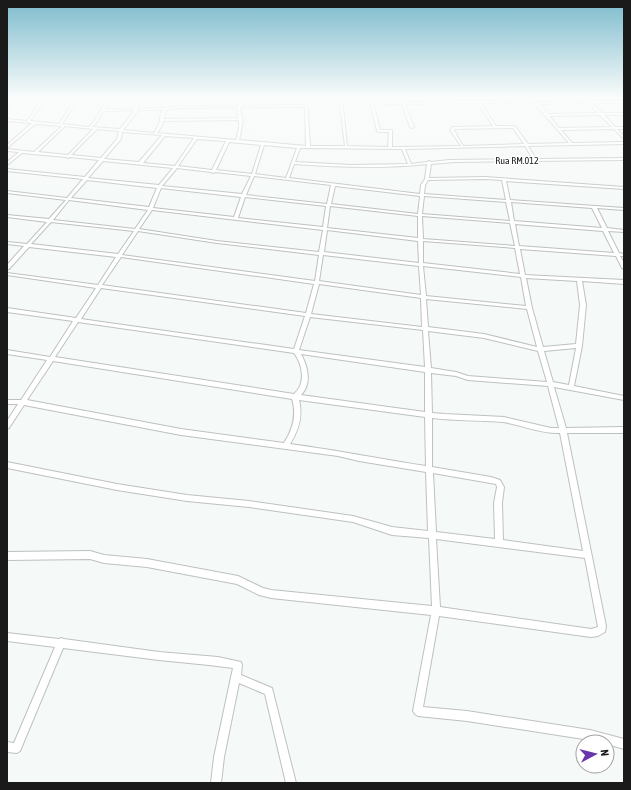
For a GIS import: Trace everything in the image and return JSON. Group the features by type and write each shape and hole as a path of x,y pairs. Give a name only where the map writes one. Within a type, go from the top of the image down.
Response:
{"street":[{"path":"7,147 22,134"},
{"path":"35,153 55,134"},
{"path":"68,156 90,134"},
{"path":"7,268 50,221 120,139 121,134"},
{"path":"155,134 299,147 346,146 403,148 462,145 624,143"},
{"path":"237,141 240,134"},
{"path":"307,134 308,147"},
{"path":"345,134 346,146"},
{"path":"390,147 391,134"},
{"path":"455,134 462,145"},
{"path":"519,134 535,160"},
{"path":"563,134 571,144"},
{"path":"140,164 164,135"},
{"path":"7,426 151,208 160,186 196,138"},
{"path":"213,172 228,140"},
{"path":"236,218 243,196 253,175 263,143"},
{"path":"287,179 299,147"},
{"path":"403,148 410,165"},
{"path":"7,150 253,175 422,195 624,209"},
{"path":"7,164 21,152"},
{"name":"Rua RM.012","path":"293,163 330,166 410,165 429,162 624,159"},
{"path":"429,162 427,179 422,185 420,215 424,330 428,370 429,468 436,611 418,711 467,716 590,735 624,744"},
{"path":"7,170 420,215 624,231"},
{"path":"427,179 504,179 624,188"},
{"path":"7,556 90,555 104,559 147,563 238,580 271,594 436,611 591,633 598,632 602,629 563,430 529,308 504,179"},
{"path":"296,352 309,315 317,282 324,229 333,184"},
{"path":"7,192 421,240 624,255"},
{"path":"594,207 624,268"},
{"path":"7,216 136,230 217,242 321,252 522,276 624,282"},
{"path":"7,243 529,308"},
{"path":"7,274 424,330 484,336 540,349 579,346"},
{"path":"572,388 584,305 579,280"},
{"path":"7,310 456,374 468,378 550,384 624,398"},
{"path":"7,352 295,397 428,415 504,420 551,431 624,430"},
{"path":"295,397 302,390 304,376 301,357 296,352"},
{"path":"286,445 294,435 299,408 295,397"},
{"path":"7,402 23,402 181,432 286,445 429,468 491,480 500,484 501,487 498,501 499,544"},
{"path":"7,465 125,488 187,498 249,504 353,519 392,531 587,555"},
{"path":"7,637 61,642 238,665 219,757 216,783"},
{"path":"7,747 17,748 61,642"},
{"path":"236,676 269,691 291,783"}]}
